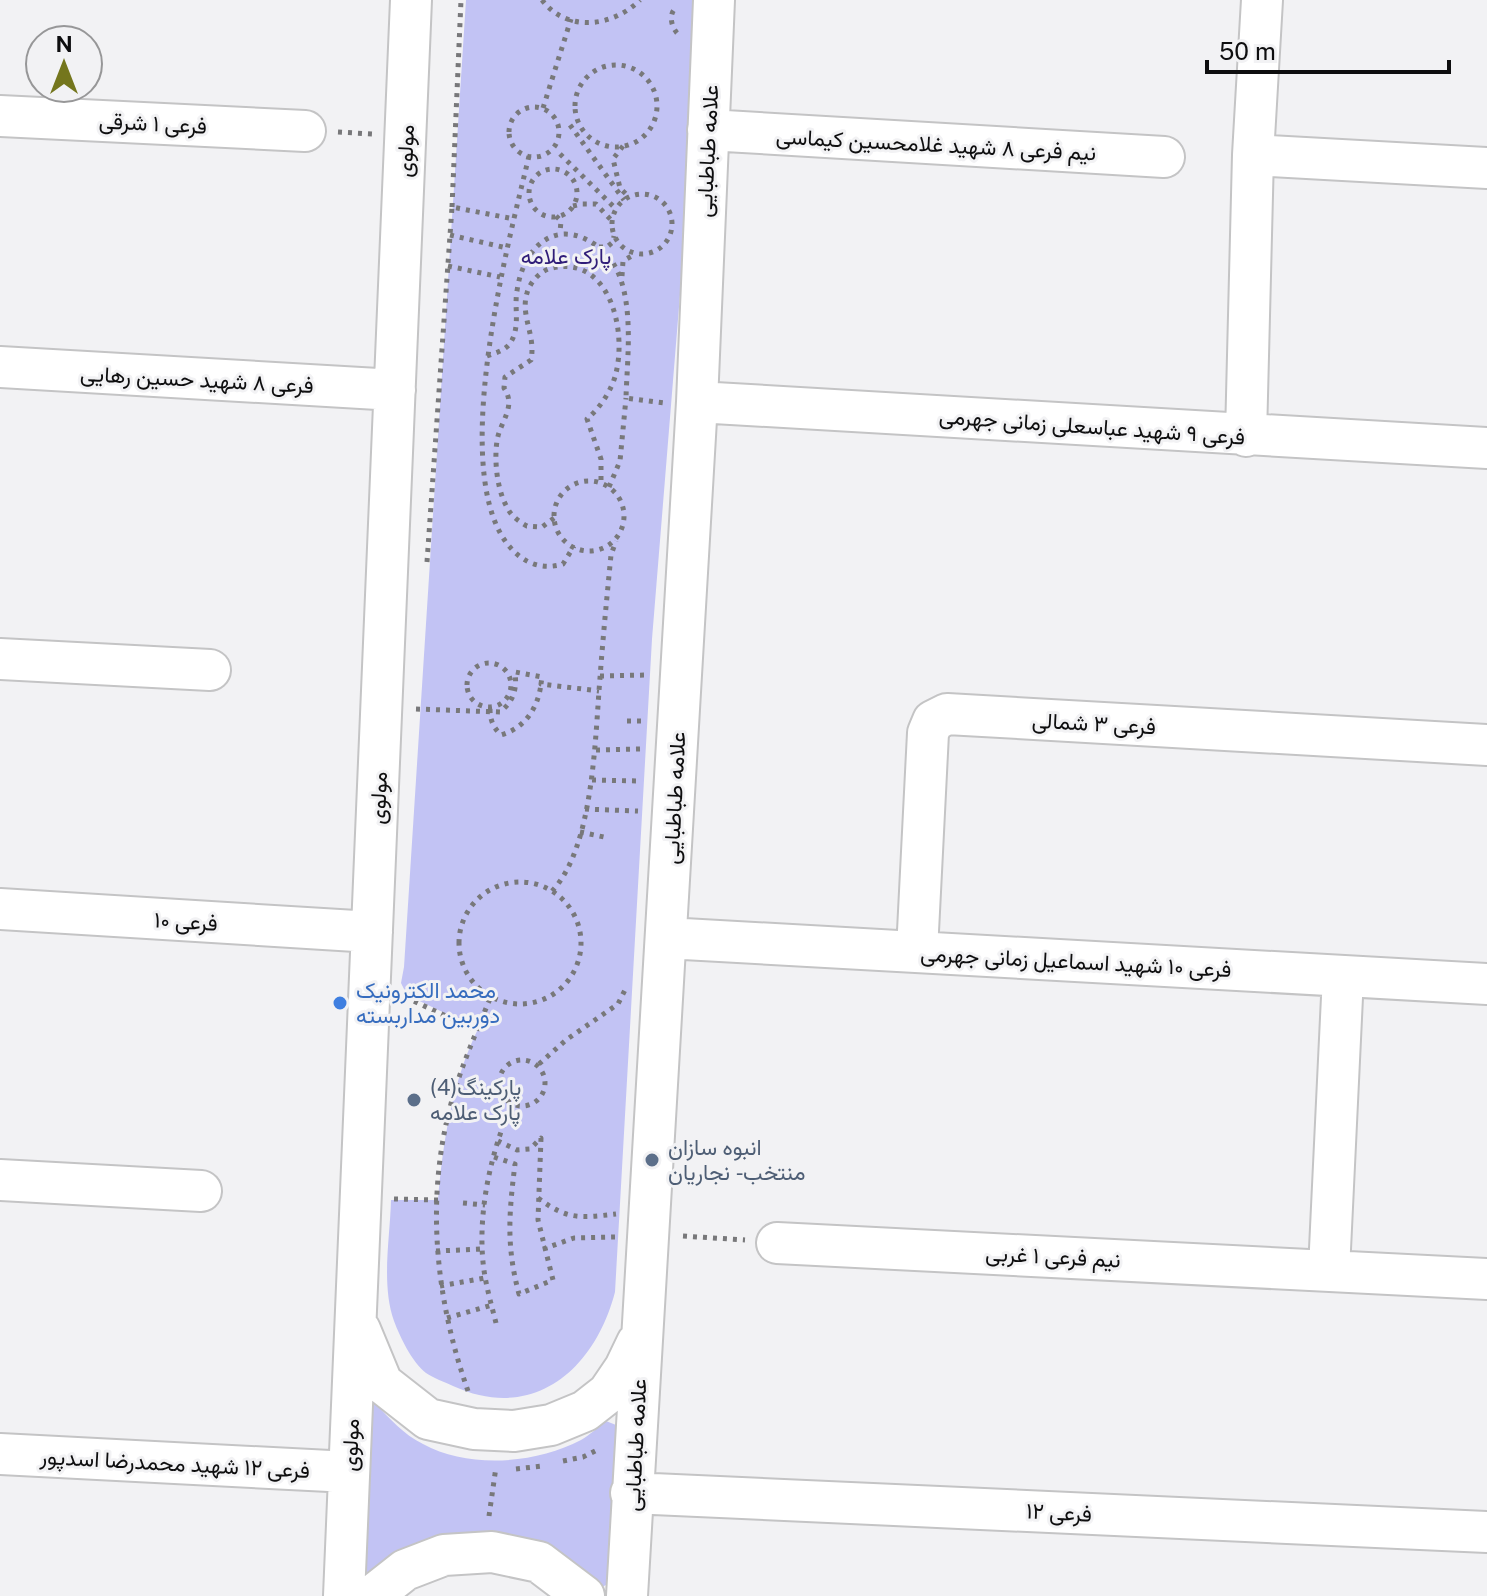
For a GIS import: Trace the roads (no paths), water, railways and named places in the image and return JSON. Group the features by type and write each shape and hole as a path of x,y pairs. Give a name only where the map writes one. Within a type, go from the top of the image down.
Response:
{"street":[{"name":"مولوی","path":"344,1596 411,0"},
{"name":"علامه طباطبایی","path":"627,1596 641,1333 630,1231 666,938 685,403 708,130 714,0"},
{"path":"1246,436 1253,155 1262,0"},
{"name":"فرعی ۱ شرقی","path":"0,116 305,131"},
{"name":"نیم فرعی ۸ شهید غلامحسین کیماسی","path":"708,130 1164,157"},
{"path":"1253,155 1487,168"},
{"name":"فرعی ۸ شهید حسین رهایی","path":"0,367 395,390"},
{"name":"فرعی ۹ شهید عباسعلی زمانی جهرمی","path":"685,403 1487,448"},
{"path":"0,659 210,670"},
{"name":"فرعی ۳ شمالی","path":"917,951 928,733 933,721 947,714 1487,745"},
{"name":"فرعی ۱۰","path":"0,909 372,932"},
{"name":"فرعی ۱۰ شهید اسماعیل زمانی جهرمی","path":"666,938 1487,984"},
{"path":"1343,976 1329,1270 1487,1279"},
{"path":"0,1180 201,1191"},
{"name":"نیم فرعی ۱ غربی","path":"777,1243 1329,1270"},
{"path":"356,1319 382,1383 428,1419 474,1429 514,1431 551,1425 585,1411 608,1393 625,1368 641,1333"},
{"name":"فرعی ۱۲ شهید محمدرضا اسدپور","path":"0,1454 349,1472"},
{"name":"فرعی ۱۲","path":"631,1493 1487,1532"},
{"path":"372,1596 405,1570 444,1555 492,1552 539,1562 584,1596"}],"place":[{"name":"محمد الکترونیک دوربین مداربسته","path":"340,1003"},
{"name":"پارکینگ(4) پارک علامه","path":"414,1100"},
{"name":"انبوه سازان منتخب - نجاریان","path":"652,1160"}],"park label":[{"name":"پارک علامه","path":"566,256"}]}
